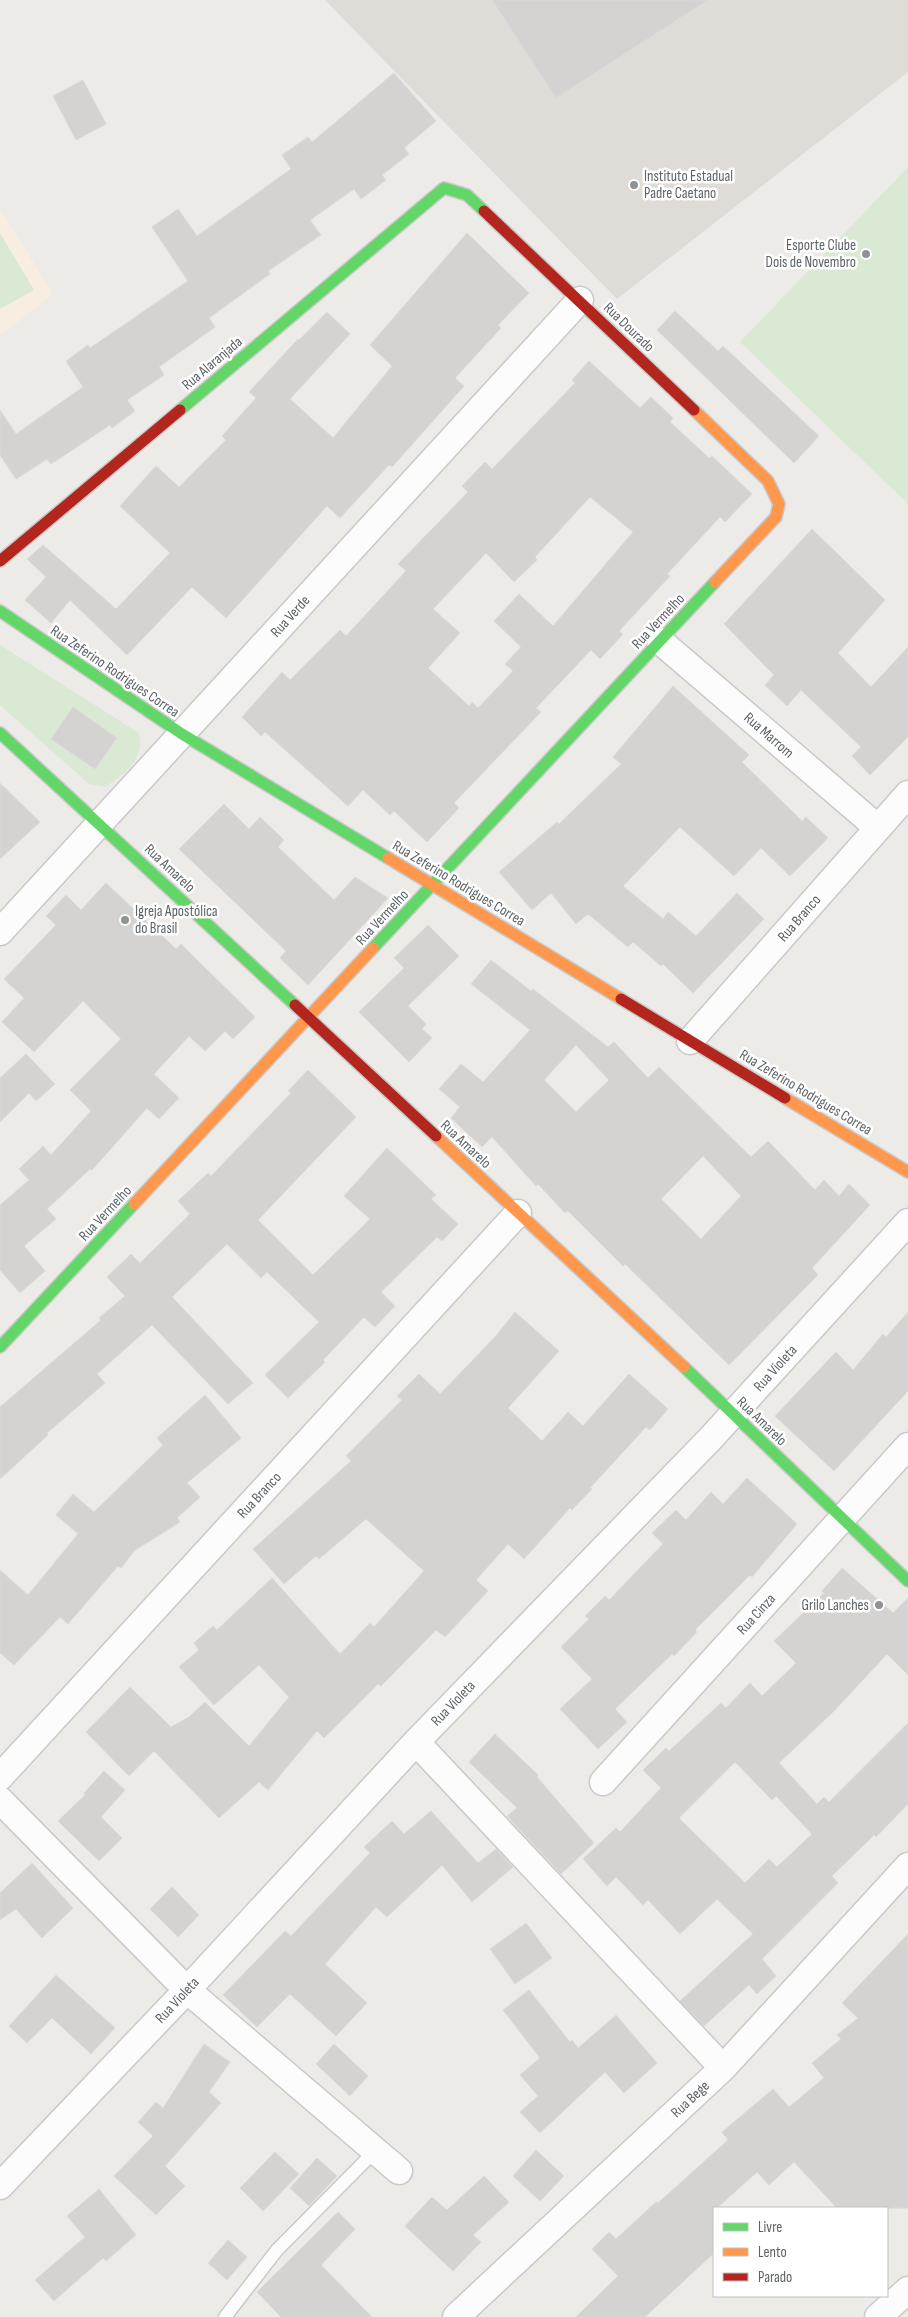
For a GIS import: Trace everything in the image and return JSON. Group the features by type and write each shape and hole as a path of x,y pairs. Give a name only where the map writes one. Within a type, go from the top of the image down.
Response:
{"street":[{"name":"Rua Dourado","path":"444,188 467,195 580,300 768,481 779,504"},
{"name":"Rua Alaranjada","path":"0,561 444,188"},
{"name":"Rua Verde","path":"0,932 580,300"},
{"name":"Rua Vermelho","path":"0,1347 776,517 779,504"},
{"name":"Rua Zeferino Rodrigues Correa","path":"0,611 182,734 908,1172"},
{"name":"Rua Marrom","path":"660,642 878,828"},
{"name":"Rua Amarelo","path":"0,733 100,823 307,1018 733,1413 908,1581"},
{"name":"Rua Branco","path":"690,1040 908,794"},
{"name":"Rua Branco","path":"0,1777 518,1213"},
{"name":"Rua Violeta","path":"0,2186 187,1990 416,1742 733,1413 908,1222"},
{"name":"Rua Cinza","path":"603,1782 908,1446"},
{"path":"416,1742 723,2068"},
{"path":"0,1800 187,1990 399,2171"},
{"name":"Rua Bege","path":"456,2317 723,2068 908,1866"},
{"path":"878,2317 908,2290"}],"lane":[{"path":"225,2317 277,2250 375,2151"}],"shaded area":[{"name":"Instituto Estadual Padre Caetano","path":"325,0 908,0 908,72 617,299"},
{"path":"0,208 53,294 0,336"}],"green space":[{"name":"Esporte Clube Dois de Novembro","path":"908,167 908,504 740,342"},
{"path":"0,233 34,290 0,309"},
{"path":"0,645 139,733 139,751 136,758 120,777 105,787 89,784 0,705"}],"building":[{"path":"492,0 708,0 556,98"},
{"path":"394,73 436,121 404,148 409,154 382,175 386,180 361,199 354,189 310,220 321,235 268,271 270,274 209,318 215,327 159,367 164,375 127,400 135,411 112,428 110,425 51,464 47,459 16,479 0,455 0,410 16,434 83,387 66,361 88,345 90,348 188,281 152,227 178,209 197,236 291,169 282,155 308,137 312,142"},
{"path":"83,80 106,124 76,140 53,96"},
{"path":"467,233 529,293 498,325 501,328 455,378 464,386 392,467 389,465 340,518 327,506 226,618 192,587 127,655 70,600 51,623 25,600 46,577 27,559 43,545 116,609 170,553 120,506 156,466 179,487 226,440 222,436 256,398 249,392 298,339 327,312 350,334 290,399 333,438 392,366 370,345"},
{"path":"675,311 718,351 723,346 819,436 794,463 657,330"},
{"path":"589,361 640,408 651,397 673,418 670,422 709,458 712,456 752,494 725,522 720,517 667,574 670,576 619,631 623,634 600,659 591,650 536,708 541,712 454,803 459,808 427,842 394,811 390,815 363,790 348,806 265,732 261,736 242,717 282,672 290,680 340,630 346,636 406,571 398,564 468,492 462,486 485,462 492,469 575,383 572,380","holes":["590,497 633,532 553,626 519,594 494,621 521,647 505,664 513,671 478,708 472,702 469,706 428,668 460,633 433,609 486,553 514,582 537,560 535,557"]},
{"path":"812,529 885,600 838,653 871,687 908,647 908,737 870,775 852,756 861,747 801,690 787,706 765,685 774,675 724,624"},
{"path":"673,686 749,755 742,762 802,821 806,817 828,838 790,876 761,848 734,876 680,827 623,886 663,919 668,912 696,936 737,893 764,919 693,993 663,964 661,966 633,942 628,947 588,914 576,924 551,893 532,910 499,872 557,822 559,824 621,764 613,757"},
{"path":"73,707 117,738 95,769 51,739"},
{"path":"0,783 40,822 0,859"},
{"path":"224,804 249,829 260,817 284,840 278,847 334,900 355,877 388,898 308,985 280,958 286,951 179,849"},
{"path":"106,883 176,949 181,944 255,1017 233,1039 225,1031 205,1051 189,1036 154,1074 179,1098 159,1119 147,1108 92,1170 90,1169 47,1209 56,1219 24,1246 45,1271 20,1293 0,1270 0,1205 29,1180 19,1169 43,1146 51,1155 91,1111 70,1090 121,1039 83,1001 34,1052 2,1022 24,998 4,979 56,925 46,916 66,895 81,910"},
{"path":"428,925 459,956 408,1006 426,1024 422,1029 432,1038 409,1062 359,1012 404,968 394,958"},
{"path":"491,960 531,991 533,989 608,1047 614,1042 648,1078 659,1067 751,1157 768,1141 815,1190 824,1180 839,1196 849,1184 870,1205 812,1268 818,1275 729,1365 625,1264 623,1266 568,1211 565,1213 538,1184 536,1186 492,1137 482,1147 451,1118 460,1107 439,1089 461,1064 483,1082 530,1030 471,984","holes":["576,1045 609,1080 576,1112 544,1080","703,1156 741,1196 701,1239 661,1199"]},
{"path":"26,1054 55,1084 36,1101 29,1093 0,1122 0,1078"},
{"path":"308,1070 356,1117 258,1220 313,1275 370,1219 344,1196 387,1148 436,1195 431,1199 458,1224 442,1241 437,1237 381,1292 395,1306 375,1327 364,1317 323,1360 325,1362 288,1398 265,1375 319,1322 267,1272 261,1278 227,1244 172,1297 253,1383 228,1404 152,1325 97,1374 105,1383 47,1433 48,1435 0,1479 0,1407 101,1320 99,1318 125,1296 107,1277 131,1254 140,1263 190,1214 178,1201 208,1173 211,1176 291,1093 288,1091"},
{"path":"515,1312 559,1351 508,1408 542,1441 568,1412 583,1426 629,1374 668,1409 650,1430 646,1427 590,1488 592,1489 572,1510 570,1508 524,1559 508,1544 476,1580 488,1591 445,1637 436,1630 381,1686 378,1684 324,1738 317,1731 268,1790 259,1782 219,1818 154,1751 129,1776 86,1732 130,1687 171,1727 189,1717 205,1702 249,1746 289,1697 259,1665 214,1705 179,1667 199,1650 194,1643 213,1626 217,1630 272,1578 340,1654 370,1623 374,1627 424,1571 366,1519 319,1559 316,1556 284,1584 253,1549 351,1461 346,1456 402,1400 397,1396 419,1374 440,1394 495,1337"},
{"path":"908,1312 908,1391 834,1471 775,1416 836,1352 853,1370 883,1334 886,1337"},
{"path":"205,1395 241,1438 187,1483 200,1497 177,1518 180,1522 134,1551 121,1568 118,1566 68,1624 60,1617 14,1665 0,1653 0,1570 28,1595 78,1534 56,1515 73,1494 94,1512 163,1445 157,1438"},
{"path":"747,1478 797,1524 752,1577 750,1575 695,1630 697,1632 674,1656 672,1654 615,1709 627,1722 598,1749 560,1709 592,1679 561,1647 589,1619 585,1616 605,1596 609,1600 663,1544 652,1533 676,1510 686,1520 711,1492 723,1504"},
{"path":"842,1568 893,1613 908,1598 908,1675 887,1654 834,1711 779,1763 817,1804 824,1797 829,1802 908,1723 908,1804 876,1837 874,1835 832,1876 838,1883 762,1959 776,1976 757,1994 749,1985 704,2026 680,2001 753,1934 717,1899 680,1934 648,1900 643,1905 616,1877 607,1886 583,1859 616,1828 620,1832 661,1788 643,1770 666,1748 669,1751 721,1703 726,1708 750,1683 762,1696 796,1663 774,1641 824,1593 822,1591","holes":["735,1762 772,1800 776,1796 812,1834 777,1867 769,1859 745,1883 679,1818"]},
{"path":"495,1734 538,1775 537,1777 594,1843 561,1874 507,1816 517,1808 469,1762"},
{"path":"104,1771 125,1790 101,1817 122,1838 99,1861 58,1821 85,1795 84,1793"},
{"path":"431,1811 478,1863 496,1849 513,1867 472,1902 442,1865 387,1917 376,1907 325,1964 367,2003 336,2036 290,1994 257,2027 223,1995 285,1931 291,1936 370,1853 364,1847 392,1821 404,1834"},
{"path":"32,1863 73,1908 42,1938 16,1909 0,1920 0,1893"},
{"path":"172,1887 199,1915 178,1937 150,1909"},
{"path":"526,1923 552,1958 515,1984 490,1949"},
{"path":"908,1934 908,2208 836,2207 794,2162 769,2185 757,2172 718,2207 713,2207 713,2254 645,2317 576,2317 618,2276 592,2249 609,2232 616,2239 656,2202 658,2203 728,2140 722,2132 773,2089 789,2107 824,2078 812,2063 841,2039 837,2035 858,2018 842,2003"},
{"path":"56,1975 115,2028 91,2054 52,2018 27,2043 9,2026"},
{"path":"529,1990 570,2042 572,2040 578,2048 616,2015 657,2063 624,2093 605,2072 540,2133 520,2112 538,2096 520,2075 540,2058 503,2010"},
{"path":"204,2044 230,2062 209,2092 221,2103 165,2166 185,2186 156,2215 114,2176 153,2136 138,2122 156,2102 163,2108"},
{"path":"334,2044 368,2076 350,2096 316,2064"},
{"path":"536,2150 564,2176 540,2201 513,2176"},
{"path":"275,2152 299,2174 263,2211 240,2188"},
{"path":"317,2158 337,2176 309,2206 290,2188"},
{"path":"484,2176 509,2202 473,2235 481,2242 453,2271 405,2226 432,2197 447,2210"},
{"path":"99,2189 136,2235 106,2261 103,2258 54,2301 35,2280 85,2237 67,2216"},
{"path":"338,2212 355,2229 321,2265 372,2317 281,2317 257,2292"},
{"path":"228,2240 247,2257 227,2280 208,2263"}],"traffic: fast":[{"path":"180,410 444,188 467,195 484,211"},
{"path":"373,948 715,582"},
{"path":"0,611 182,734 388,858"},
{"path":"0,733 295,1005"},
{"path":"0,1347 134,1204"},
{"path":"684,1367 908,1581"}],"traffic: slow":[{"path":"694,410 768,481 779,504 776,517 715,582"},
{"path":"388,858 621,999"},
{"path":"134,1204 373,948"},
{"path":"785,1098 908,1172"},
{"path":"436,1136 684,1367"}],"traffic: jam":[{"path":"484,211 694,410"},
{"path":"0,561 180,410"},
{"path":"621,999 785,1098"},
{"path":"295,1005 436,1136"}],"place":[{"name":"Instituto Estadual Padre Caetano","path":"634,185"},
{"name":"Esporte Clube Dois de Novembro","path":"866,254"},
{"name":"Igreja Apostólica do Brasil","path":"125,920"},
{"name":"Grilo Lanches","path":"879,1605"}]}
